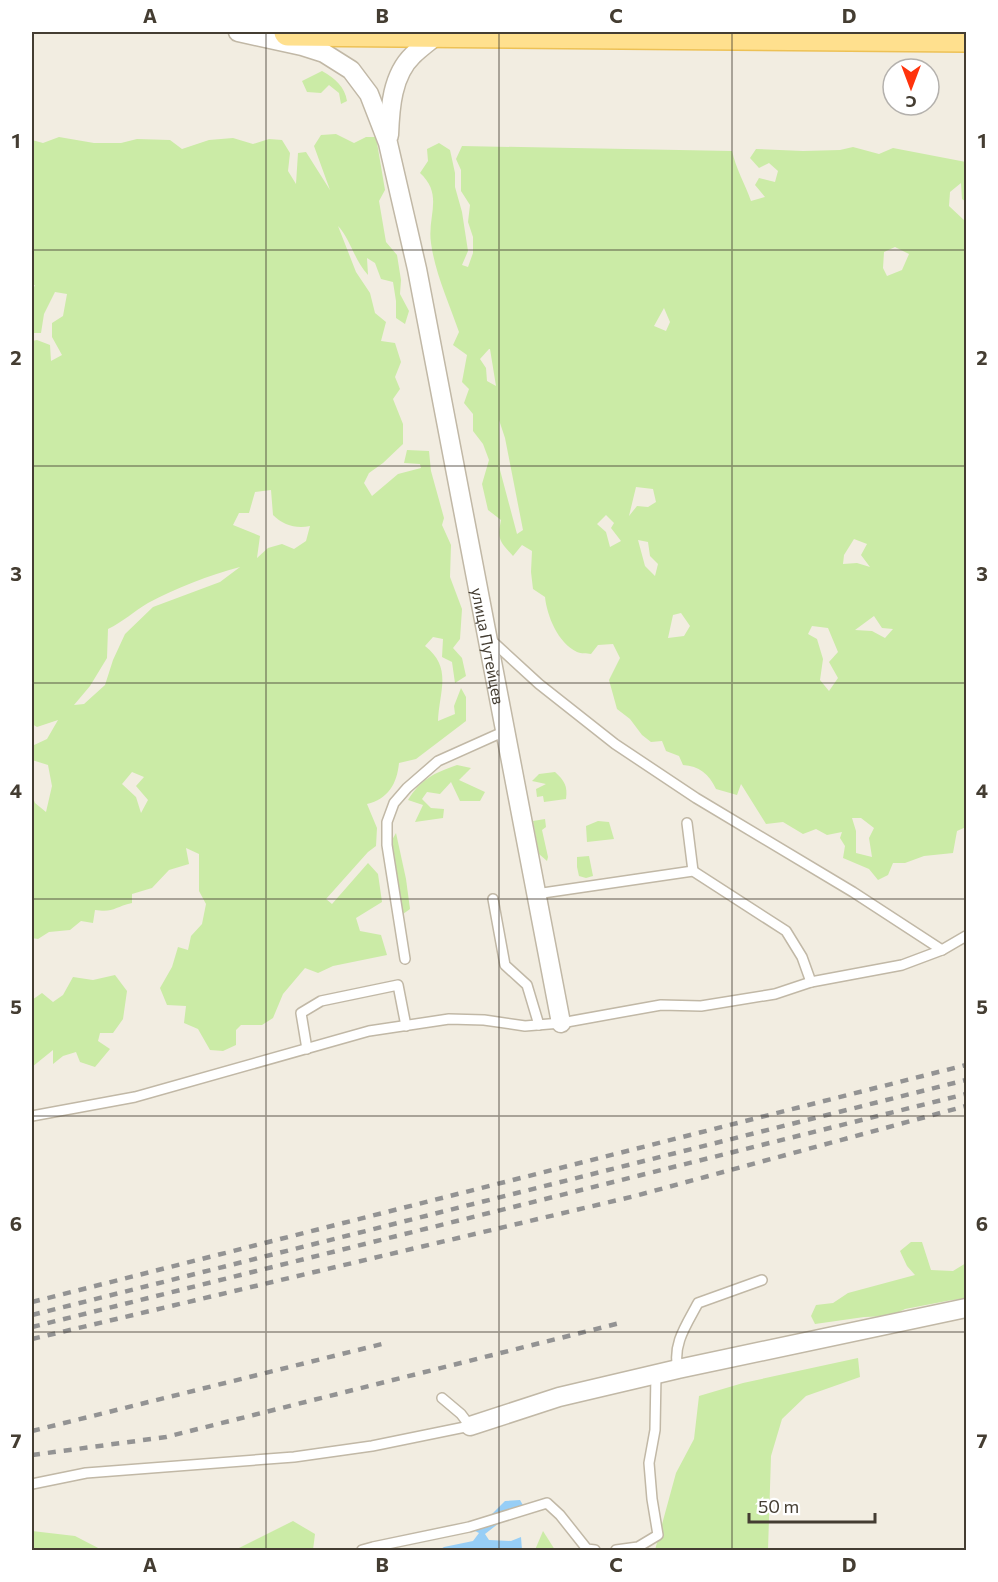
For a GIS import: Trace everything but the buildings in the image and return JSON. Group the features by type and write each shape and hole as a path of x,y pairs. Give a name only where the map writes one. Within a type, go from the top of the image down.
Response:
{"main road":[{"path":"288,32 966,38"}],"street":[{"path":"237,32 324,53 351,70 369,93 388,143"},
{"path":"388,143 389,120 398,78 412,56 438,34"},
{"name":"улица Путейцев","path":"388,143 417,269 561,1023"},
{"path":"470,1426 559,1397 678,1369 966,1308"}],"lane":[{"path":"487,637 539,684 615,744 696,798 853,892 942,950"},
{"path":"405,959 387,845 387,822 394,803 407,788 438,761 505,732"},
{"path":"687,823 693,871"},
{"path":"536,894 693,871 786,931 802,957 811,982"},
{"path":"494,899 505,965 527,985 539,1025"},
{"path":"32,1116 135,1097 369,1031 449,1019 484,1020 525,1026 561,1023 661,1005 701,1006 775,994 811,982 902,965 942,950 966,936"},
{"path":"307,1049 301,1013 321,1001 398,986 406,1026"},
{"path":"678,1369 675,1357 679,1340 698,1303 762,1280"},
{"path":"616,1551 638,1547 658,1535 649,1463 655,1430 656,1374"},
{"path":"32,1484 86,1473 294,1457 372,1446 470,1426 461,1414 442,1398"},
{"path":"362,1551 373,1546 469,1527 547,1503 560,1515 587,1549 595,1551"}],"green space":[{"path":"322,71 339,83 347,101 341,104 339,93 329,85 321,93 307,92 302,81"},
{"path":"336,134 354,143 366,137 376,137 385,190 379,201 386,242 397,255 401,280 400,294 409,311 405,324 396,318 393,282 381,279 375,263 367,258 368,275 338,226 356,272 370,293 375,313 386,322 381,341 395,343 401,362 395,377 400,389 393,399 403,424 403,444 369,473 364,483 372,496 398,474 421,468 420,464 404,463 407,450 429,451 431,471 444,518 442,525 451,545 450,577 462,609 460,639 453,648 462,658 466,676 455,683 452,662 442,657 443,639 433,637 425,646 434,654 442,671 438,721 455,714 454,706 461,688 466,697 466,721 416,759 399,763 394,784 381,798 367,804 377,828 376,846 326,899 332,904 368,863 378,874 382,902 356,918 360,931 381,935 387,955 333,966 318,973 305,968 283,994 273,1018 262,1025 241,1025 236,1030 236,1045 223,1051 210,1050 198,1029 184,1023 186,1006 167,1005 160,988 172,967 178,947 188,950 191,936 202,924 206,904 199,891 199,854 186,848 189,864 169,870 152,888 132,894 132,903 110,910 95,910 93,923 81,921 70,930 49,932 38,939 32,938 32,795 35,803 46,812 52,786 48,765 32,760 32,746 47,739 58,720 37,727 32,724 32,341 37,340 50,345 51,361 62,355 52,337 52,323 63,316 67,294 55,292 44,314 41,333 32,333 32,292 35,285 32,285 32,140 43,143 59,137 94,143 121,143 137,139 170,140 182,149 209,140 233,138 253,144 269,139 282,140 290,153 288,171 296,184 298,153 306,152 330,190 314,146 321,135","holes":["271,490 273,515 290,525 310,526 306,541 294,549 282,544 268,548 257,558 260,536 233,525 239,513 249,513 255,492","240,567 220,582 153,607 125,634 105,685 84,704 74,705 90,686 107,658 108,629 159,597","132,772 144,777 136,786 148,800 141,813 136,797 122,784"]},
{"path":"439,143 450,150 468,251 462,265 468,267 473,253 473,237 468,222 470,205 461,191 461,170 456,159 462,146 732,151 751,201 765,197 755,185 759,178 775,182 778,171 769,163 759,168 750,158 756,149 803,151 840,150 853,147 879,154 893,148 966,162 966,202 962,199 961,183 950,192 949,206 966,220 966,827 957,831 953,853 924,856 905,863 893,863 888,875 878,880 869,869 843,858 845,846 840,838 842,832 827,835 816,829 803,834 783,822 766,824 741,784 737,795 716,789 703,772 683,765 679,756 666,751 662,741 651,742 642,735 630,719 617,709 609,680 620,658 613,644 598,645 591,654 580,653 570,648 559,636 548,612 545,597 533,589 532,551 522,545 513,556 501,540 499,532 501,520 488,510 482,484 489,460 483,444 473,431 473,414 464,403 469,389 462,382 467,355 453,345 459,332 439,277 431,243 433,198 427,181 420,173 428,161 427,149","holes":["895,247 909,254 902,270 887,276 883,268 884,252","664,308 670,322 666,331 654,326","490,349 496,386 487,381 486,368 480,359","499,420 505,438 523,530 517,534 500,470","636,487 653,489 656,502 648,507 637,506 629,516","606,515 614,523 611,528 621,541 610,547 606,532 597,524","854,539 867,544 861,555 870,567 857,563 843,564 844,555","638,540 648,542 650,556 658,564 655,576 645,566","681,613 690,626 684,636 668,638 673,615","874,616 882,628 893,629 885,638 872,631 855,630","812,626 828,628 838,652 829,662 838,678 829,691 820,680 823,659 817,639 808,634","852,818 861,818 874,828 869,838 872,857 856,853 856,831"]},
{"path":"457,765 471,768 459,780 485,792 480,801 460,801 451,782 440,794 427,792 422,799 431,808 444,809 443,818 415,822 423,805 408,800 413,793 429,778"},
{"path":"555,772 565,784 566,799 544,802 543,796 537,797 536,789 546,784 532,781 539,774"},
{"path":"545,819 546,827 542,830 547,861 539,854 533,821"},
{"path":"598,821 609,822 614,839 587,842 586,826"},
{"path":"396,833 410,909 403,914 392,840"},
{"path":"589,856 593,876 586,878 579,876 577,857"},
{"path":"115,975 127,991 123,1019 113,1033 100,1033 98,1041 110,1049 95,1067 80,1062 76,1052 63,1056 53,1064 53,1050 32,1067 32,1000 42,993 53,1002 63,995 73,977 93,980"},
{"path":"911,1242 922,1242 931,1270 953,1271 966,1263 966,1299 905,1309 891,1316 864,1317 815,1324 811,1316 816,1305 833,1303 848,1293 915,1275 907,1266 900,1251"},
{"path":"858,1358 860,1377 806,1396 782,1419 771,1456 768,1550 655,1550 676,1473 694,1439 699,1396 743,1383"},
{"path":"293,1521 315,1534 313,1550 235,1550"},
{"path":"32,1531 75,1536 102,1550 32,1550"},
{"path":"543,1531 555,1550 535,1550"}],"water":[{"path":"520,1500 524,1507 516,1511 512,1519 503,1520 485,1534 489,1540 511,1541 521,1537 522,1550 439,1550 473,1541 479,1533 471,1529 486,1520 505,1501"}],"railway":[{"path":"32,1302 966,1065"},
{"path":"32,1315 966,1080"},
{"path":"32,1327 966,1094"},
{"path":"32,1339 635,1196 966,1106"},
{"path":"32,1455 166,1437 624,1322"},
{"path":"32,1431 386,1343"}]}
